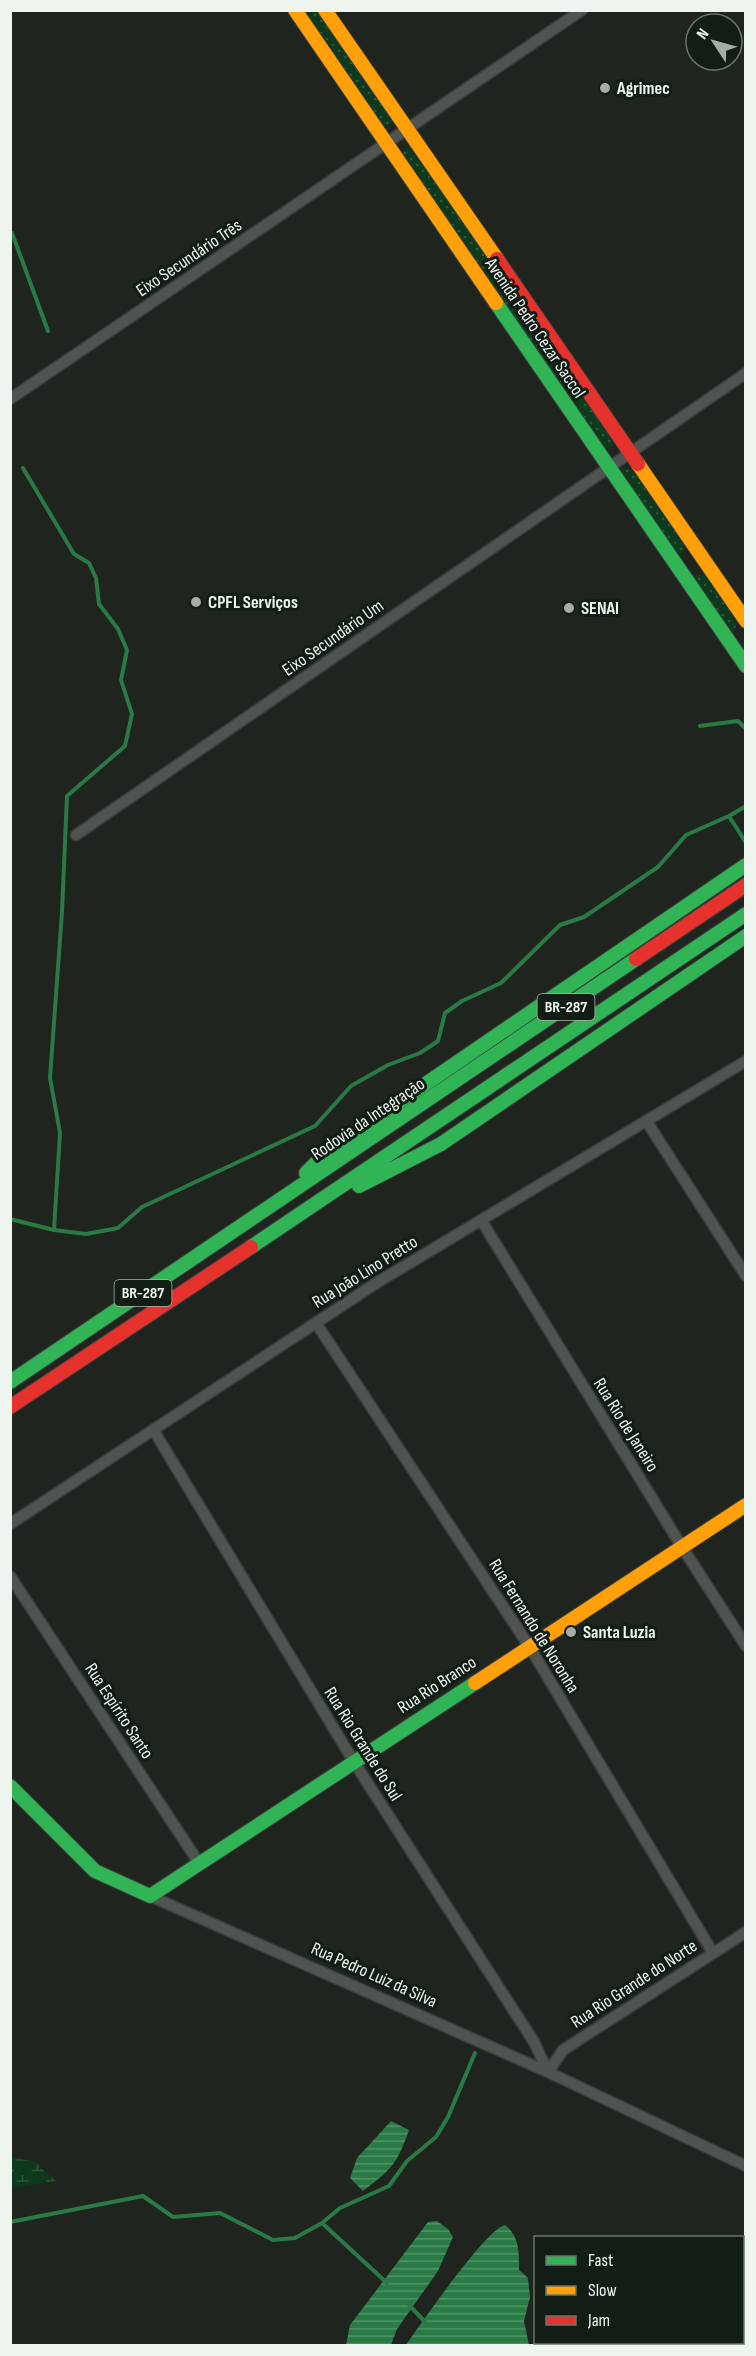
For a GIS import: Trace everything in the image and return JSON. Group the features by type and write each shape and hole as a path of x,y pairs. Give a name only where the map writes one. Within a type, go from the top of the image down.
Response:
{"main road":[{"name":"Avenida Pedro Cezar Saccol","path":"295,10 746,666"},
{"name":"Avenida Pedro Cezar Saccol","path":"325,10 746,621"},
{"name":"BR-287","path":"276,1203 329,1150 746,865"},
{"name":"Rodovia da Integração","path":"10,1382 746,885"},
{"name":"BR-287","path":"10,1407 746,914"},
{"name":"BR-287","path":"289,1220 384,1175 441,1144 746,936"},
{"name":"Rua Rio Branco","path":"150,1896 746,1505"},
{"name":"Rua Pedro Luiz da Silva","path":"10,1786 95,1871 150,1896"}],"street":[{"name":"Eixo Secundário Três","path":"10,399 582,10"},
{"name":"Eixo Secundário Um","path":"76,835 746,373"},
{"name":"Rua João Lino Pretto","path":"10,1524 378,1282 746,1061"},
{"path":"647,1122 746,1276"},
{"name":"Rua Rio de Janeiro","path":"482,1220 682,1547 746,1646"},
{"name":"Rua Fernando de Noronha","path":"316,1323 529,1646 713,1953"},
{"name":"Rua Rio Grande do Sul","path":"154,1431 354,1761 534,2042 548,2072"},
{"name":"Rua Espírito Santo","path":"10,1576 199,1863"},
{"name":"Rua Pedro Luiz da Silva","path":"150,1896 548,2072 746,2166"},
{"name":"Rua Rio Grande do Norte","path":"548,2072 563,2050 746,1932"}],"green space":[{"path":"301,11 316,11 393,121 388,127 383,126"},
{"path":"412,147 610,437 613,445 610,449 603,447 402,153 405,148"},
{"path":"622,468 631,469 685,546 682,554 674,552 622,476"},
{"path":"704,574 733,616 736,626 733,631 727,630 693,580 696,575"},
{"path":"11,2157 35,2162 56,2181 11,2188"}],"shaded area":[{"path":"391,2121 409,2130 405,2141 392,2165 363,2191 350,2178 357,2158"},
{"path":"437,2221 448,2229 453,2237 438,2271 397,2329 391,2345 346,2345 350,2325 428,2222"},
{"path":"505,2225 516,2240 519,2251 519,2270 528,2278 530,2297 524,2321 529,2345 406,2345 469,2259 496,2230"}],"waterway":[{"path":"12,233 48,331"},
{"path":"23,468 74,554 89,563 96,578 99,604 118,629 127,650 121,680 132,714 125,746 67,796 62,912 50,1078 60,1133 54,1230"},
{"path":"700,726 738,721 746,729"},
{"path":"10,1219 54,1230 86,1234 118,1228 142,1207 315,1126 351,1086 388,1065 420,1053 438,1041 445,1013 462,1001 501,983 560,925 584,917 658,867 686,835 746,806"},
{"path":"729,816 746,843"},
{"path":"10,2222 143,2196 173,2217 220,2213 273,2240 295,2238 322,2223 340,2208 389,2186 407,2161 436,2137 448,2117 475,2053"},
{"path":"322,2223 387,2283"},
{"path":"409,2305 427,2324"}],"traffic: fast":[{"path":"496,303 746,666"},
{"path":"306,1173 329,1150 746,865"},
{"path":"251,1247 746,914"},
{"path":"359,1186 441,1144 746,936"},
{"path":"10,1382 636,959"},
{"path":"10,1786 95,1871 150,1896 475,1683"}],"traffic: slow":[{"path":"295,10 496,303"},
{"path":"325,10 497,259"},
{"path":"638,464 746,621"},
{"path":"475,1683 746,1505"}],"traffic: jam":[{"path":"497,259 638,464"},
{"path":"636,959 746,885"},
{"path":"10,1407 251,1247"}],"place":[{"name":"Agrimec","path":"605,88"},
{"name":"CPFL Serviços","path":"196,602"},
{"name":"SENAI","path":"569,608"},
{"name":"Santa Luzia","path":"571,1632"}]}
